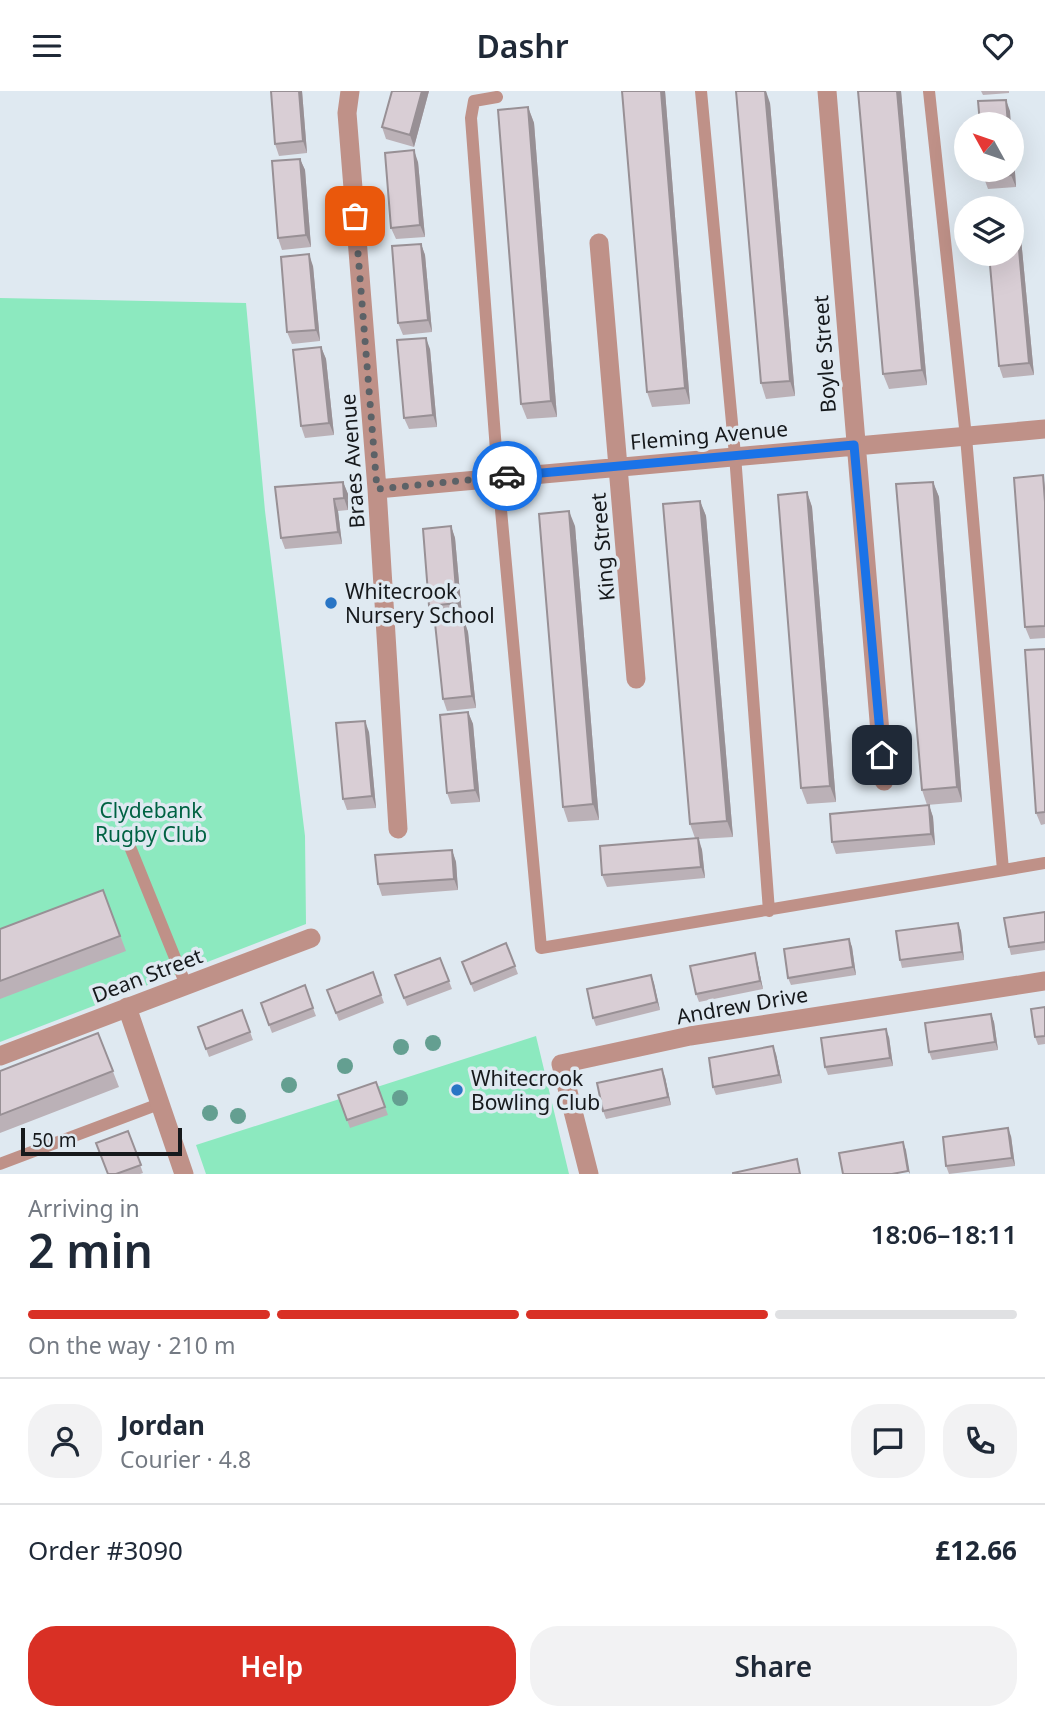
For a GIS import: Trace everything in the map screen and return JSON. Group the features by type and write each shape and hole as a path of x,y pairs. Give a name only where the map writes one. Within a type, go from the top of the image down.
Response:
{"street":[{"name":"Braes Avenue","path":"350,91 346,113 377,489 398,829"},
{"name":"Boyle Street","path":"827,91 854,445 884,781"},
{"name":"King Street","path":"599,243 636,679"},
{"name":"Fleming Avenue","path":"377,489 1045,429"},
{"name":"Dean Street","path":"0,1056 310,938"},
{"name":"Andrew Drive","path":"589,1174 561,1064 690,1036 1045,981"},
{"path":"127,1007 184,1174"}],"lane":[{"path":"701,91 735,455 768,911"},
{"path":"929,91 966,437 1003,870"},
{"path":"497,97 474,101 471,118 498,477 541,947 1045,863"},
{"path":"126,837 186,985"},
{"path":"0,1164 159,1104"}],"green space":[{"name":"Clydebank Rugby Club","path":"0,298 246,303 265,511 305,836 306,924 0,1042"},
{"name":"Whitecrook Bowling Club","path":"536,1036 569,1174 206,1174 196,1145"}],"building":[{"path":"271,91 299,91 303,141 275,144"},
{"path":"392,91 422,91 410,135 382,127"},
{"path":"622,91 661,91 685,388 647,392"},
{"path":"736,91 765,91 790,381 761,383"},
{"path":"858,91 897,91 922,370 883,374"},
{"path":"1006,100 1007,112 979,112 978,101"},
{"path":"528,107 551,401 521,404 498,110"},
{"path":"414,150 420,225 391,228 385,153"},
{"path":"300,159 306,235 278,238 272,161"},
{"path":"421,244 428,320 398,323 392,246"},
{"path":"309,254 316,330 287,332 281,257"},
{"path":"990,266 1020,266 1029,363 999,366"},
{"path":"426,338 433,415 404,418 397,340"},
{"path":"321,347 329,423 301,426 293,350"},
{"path":"1043,475 1045,626 1025,627 1014,478"},
{"path":"343,482 344,498 334,499 338,532 281,538 275,487"},
{"path":"933,482 957,787 922,790 896,484"},
{"path":"807,492 830,786 801,788 778,495"},
{"path":"700,501 727,821 690,824 663,504"},
{"path":"569,511 593,804 563,807 539,514"},
{"path":"451,526 457,603 429,606 423,529"},
{"path":"464,620 472,696 443,699 435,623"},
{"path":"1045,649 1045,812 1036,813 1025,650"},
{"path":"468,712 475,790 447,793 440,715"},
{"path":"365,721 372,796 343,799 336,723"},
{"path":"929,805 931,834 832,842 830,814"},
{"path":"698,838 701,867 602,875 600,846"},
{"path":"452,850 454,879 378,884 375,855"},
{"path":"103,890 120,936 0,981 0,929"},
{"path":"1045,912 1045,942 1009,947 1004,918"},
{"path":"958,923 962,952 900,960 896,931"},
{"path":"849,939 853,967 788,978 784,949"},
{"path":"506,943 515,966 471,984 462,962"},
{"path":"755,953 760,981 696,994 690,966"},
{"path":"440,958 449,981 404,998 395,975"},
{"path":"373,972 381,995 336,1013 327,990"},
{"path":"651,975 657,1002 593,1018 587,989"},
{"path":"305,985 313,1008 269,1025 261,1003"},
{"path":"1045,1007 1045,1036 1035,1037 1031,1009"},
{"path":"242,1010 250,1032 206,1049 198,1027"},
{"path":"991,1014 995,1042 929,1052 925,1023"},
{"path":"886,1029 890,1058 825,1067 821,1038"},
{"path":"98,1033 113,1071 0,1115 0,1071"},
{"path":"773,1046 779,1075 713,1087 709,1058"},
{"path":"662,1069 668,1097 603,1111 597,1083"},
{"path":"376,1082 385,1107 347,1120 338,1095"},
{"path":"1008,1128 1012,1158 946,1166 943,1137"},
{"path":"128,1131 141,1165 116,1174 108,1174 96,1143"},
{"path":"903,1142 908,1171 892,1174 843,1174 839,1153"},
{"path":"797,1159 800,1174 733,1174 733,1173"}],"way so far":[{"path":"355,216 377,489 507,476"}],"place":[{"name":"Whitecrook Nursery School","path":"331,603"},
{"name":"Whitecrook Bowling Club","path":"457,1090"}],"route":[{"path":"507,476 854,445 882,755"}]}
